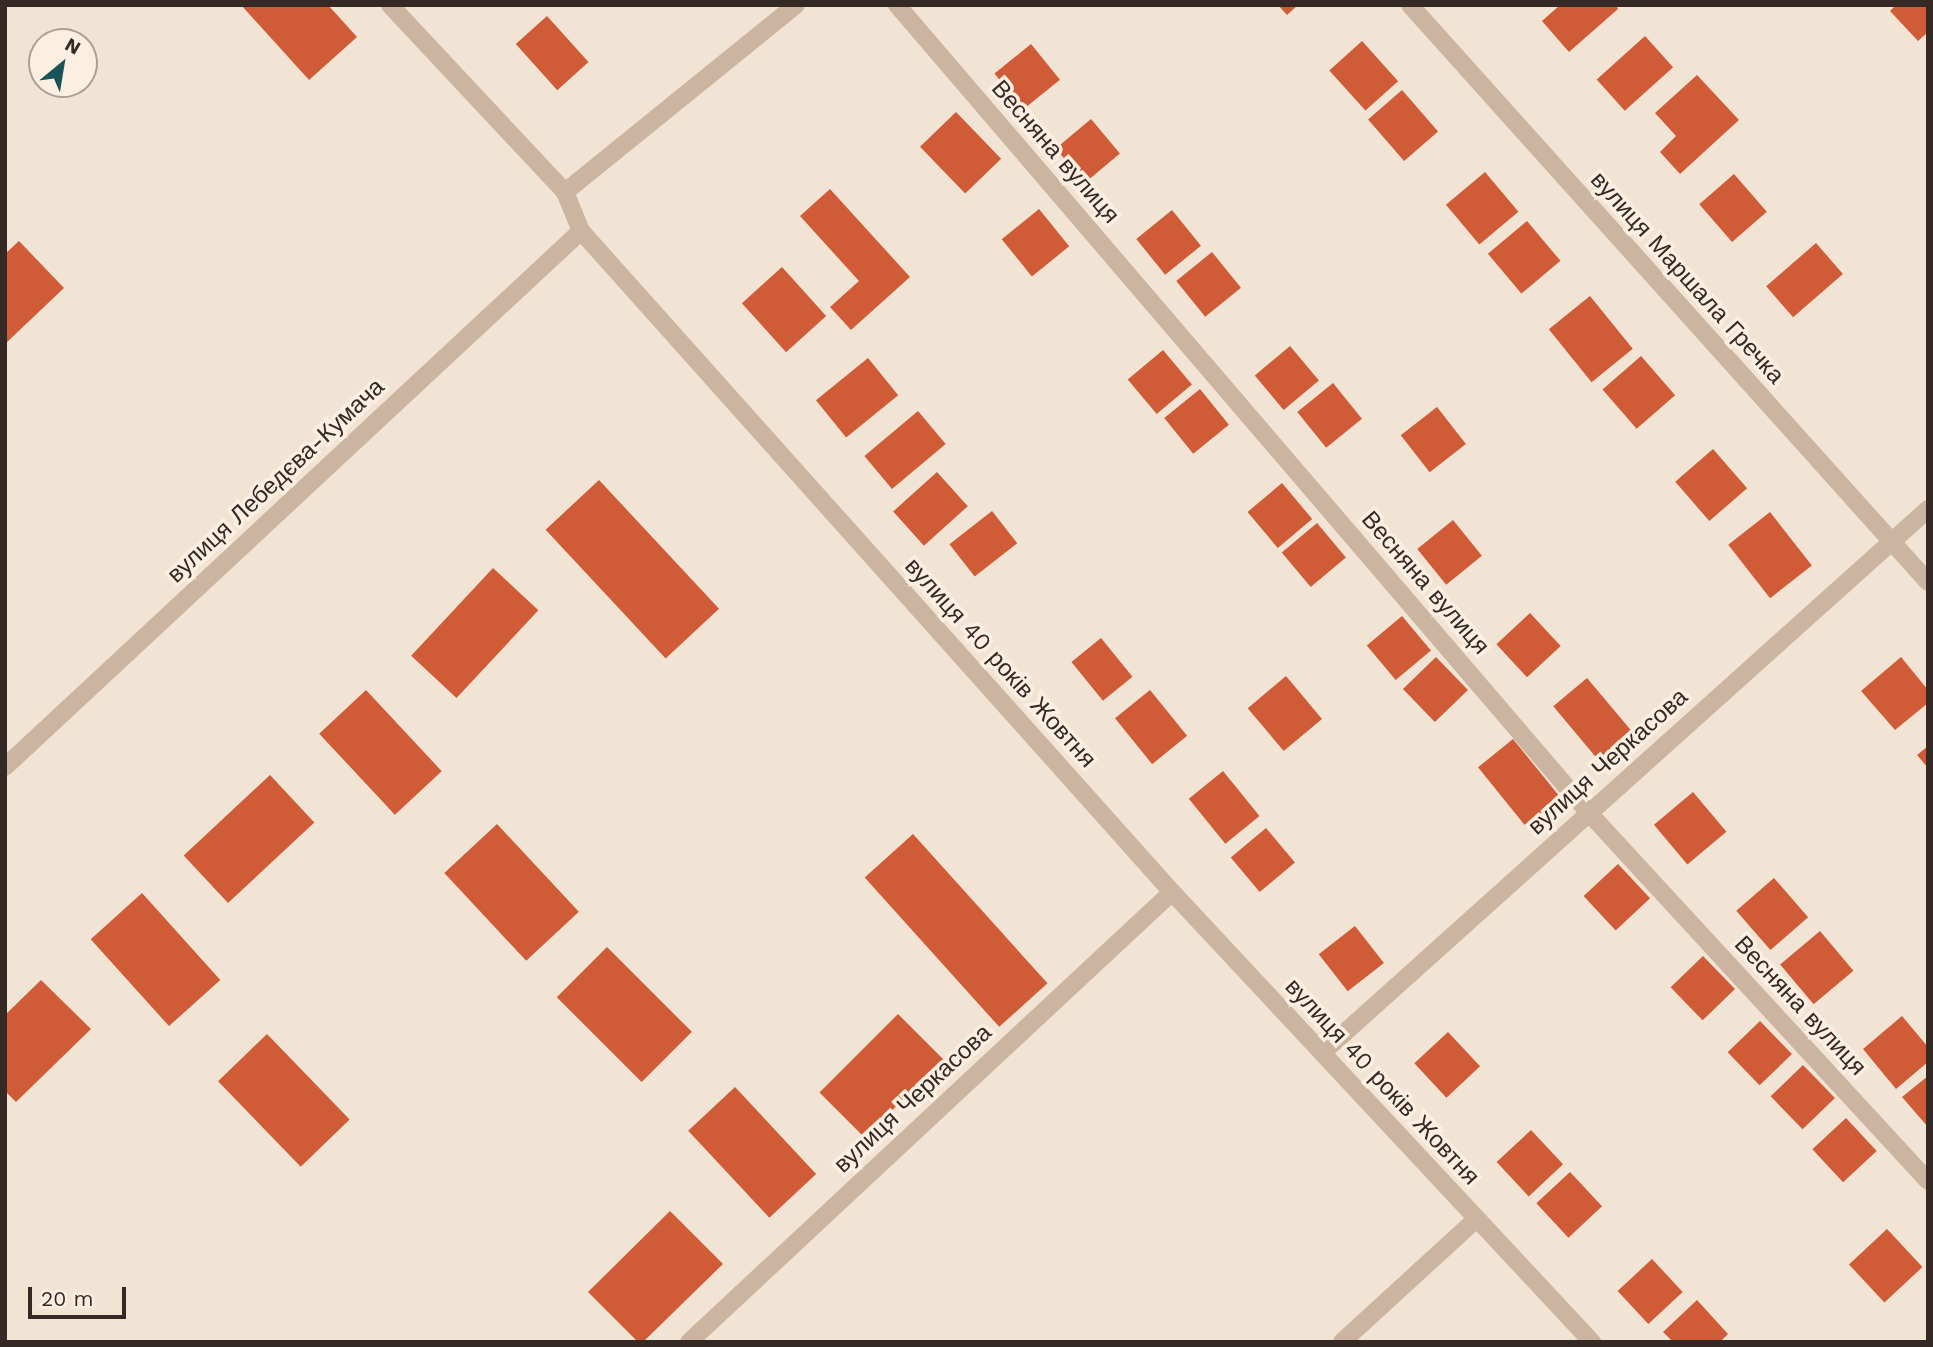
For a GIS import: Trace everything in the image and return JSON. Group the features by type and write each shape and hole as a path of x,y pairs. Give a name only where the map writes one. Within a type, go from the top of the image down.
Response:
{"street":[{"name":"вулиця 40 років Жовтня","path":"390,5 565,192 581,232 1171,892 1592,1342"},
{"path":"565,192 796,5"},
{"name":"Весняна вулиця","path":"897,5 1590,813 1928,1181"},
{"name":"вулиця Маршала Гречка","path":"1410,5 1928,582"},
{"name":"вулиця Лебедєва-Кумача","path":"5,767 581,232"},
{"name":"вулиця Черкасова","path":"1322,1053 1889,541 1928,509"},
{"name":"вулиця Черкасова","path":"689,1342 1171,892"},
{"path":"1342,1342 1476,1219"}],"building":[{"path":"241,5 328,5 357,37 309,80"},
{"path":"1278,5 1298,5 1287,15"},
{"path":"1560,5 1616,5 1618,9 1569,52 1542,21"},
{"path":"1896,5 1928,5 1928,32 1918,41 1890,11"},
{"path":"547,16 588,62 557,90 516,44"},
{"path":"1645,36 1673,67 1625,111 1597,79"},
{"path":"1362,41 1398,81 1365,111 1329,70"},
{"path":"1031,44 1060,80 1023,109 994,74"},
{"path":"1697,75 1739,120 1680,174 1660,152 1676,136 1655,113"},
{"path":"1402,90 1438,132 1404,161 1368,120"},
{"path":"956,112 1001,159 965,193 920,147"},
{"path":"1091,119 1120,153 1085,183 1056,149"},
{"path":"1485,172 1518,212 1479,245 1446,205"},
{"path":"1734,174 1767,212 1732,242 1699,204"},
{"path":"830,189 910,277 851,330 830,307 859,281 800,216"},
{"path":"1039,209 1069,246 1032,277 1002,239"},
{"path":"1172,210 1201,246 1165,275 1136,239"},
{"path":"1527,221 1560,261 1521,294 1488,254"},
{"path":"19,241 64,288 5,344 5,254"},
{"path":"1816,243 1843,274 1793,317 1766,286"},
{"path":"1212,252 1241,288 1205,317 1176,281"},
{"path":"782,267 826,316 786,352 742,303"},
{"path":"1590,296 1633,349 1592,382 1549,329"},
{"path":"1290,346 1319,380 1284,410 1255,376"},
{"path":"1163,350 1192,384 1157,414 1128,380"},
{"path":"1641,356 1675,395 1637,429 1603,389"},
{"path":"868,358 898,395 846,437 816,400"},
{"path":"1333,383 1362,419 1326,448 1297,412"},
{"path":"1200,389 1229,425 1193,454 1164,418"},
{"path":"1437,407 1466,444 1430,472 1401,435"},
{"path":"918,411 946,444 892,489 864,456"},
{"path":"1713,449 1747,488 1709,521 1675,482"},
{"path":"937,472 968,506 924,546 893,511"},
{"path":"599,480 719,609 666,659 546,530"},
{"path":"1282,483 1312,519 1278,548 1248,512"},
{"path":"992,511 1017,543 975,577 949,544"},
{"path":"1770,512 1812,566 1770,598 1728,545"},
{"path":"1453,520 1482,556 1446,585 1417,549"},
{"path":"1317,523 1346,557 1311,587 1282,553"},
{"path":"493,568 538,610 457,698 411,656"},
{"path":"1530,613 1561,646 1527,677 1496,644"},
{"path":"1402,616 1431,650 1396,680 1367,646"},
{"path":"1101,638 1132,677 1103,701 1071,662"},
{"path":"1436,657 1468,690 1435,722 1403,689"},
{"path":"1901,657 1928,690 1928,703 1895,730 1861,691"},
{"path":"1286,676 1322,719 1284,751 1248,708"},
{"path":"1587,678 1632,732 1598,760 1553,706"},
{"path":"366,690 442,771 395,815 319,734"},
{"path":"1150,690 1187,736 1152,764 1115,718"},
{"path":"1513,739 1561,798 1526,826 1478,767"},
{"path":"1928,746 1928,768 1917,755"},
{"path":"1223,771 1260,816 1225,844 1189,799"},
{"path":"270,775 314,823 228,903 184,855"},
{"path":"1693,792 1726,832 1687,865 1654,825"},
{"path":"497,824 579,912 526,961 444,873"},
{"path":"1266,828 1295,862 1260,892 1231,858"},
{"path":"913,834 1047,983 999,1027 865,877"},
{"path":"1618,864 1650,898 1616,930 1584,896"},
{"path":"1774,878 1808,917 1770,950 1736,911"},
{"path":"142,893 220,980 169,1026 91,939"},
{"path":"1355,926 1384,963 1348,991 1319,954"},
{"path":"1820,931 1853,971 1814,1004 1780,964"},
{"path":"607,947 692,1032 642,1082 557,997"},
{"path":"1703,956 1735,989 1703,1020 1671,987"},
{"path":"41,980 91,1029 16,1102 5,1091 5,1015"},
{"path":"898,1014 943,1059 865,1138 820,1092"},
{"path":"1902,1016 1928,1047 1928,1062 1896,1089 1863,1049"},
{"path":"1760,1021 1792,1054 1760,1085 1728,1052"},
{"path":"1448,1032 1480,1066 1446,1098 1414,1063"},
{"path":"267,1034 350,1120 301,1167 218,1081"},
{"path":"1803,1065 1835,1098 1803,1129 1771,1096"},
{"path":"1928,1076 1928,1127 1902,1097"},
{"path":"735,1087 816,1174 769,1218 688,1131"},
{"path":"1846,1118 1877,1151 1843,1182 1812,1149"},
{"path":"1531,1130 1563,1164 1529,1196 1497,1162"},
{"path":"1570,1172 1602,1206 1568,1238 1536,1203"},
{"path":"670,1211 723,1264 643,1342 638,1342 588,1292"},
{"path":"1887,1229 1922,1267 1884,1302 1849,1264"},
{"path":"1652,1259 1683,1292 1648,1324 1618,1291"},
{"path":"1697,1300 1728,1334 1720,1342 1673,1342 1663,1332"}]}
